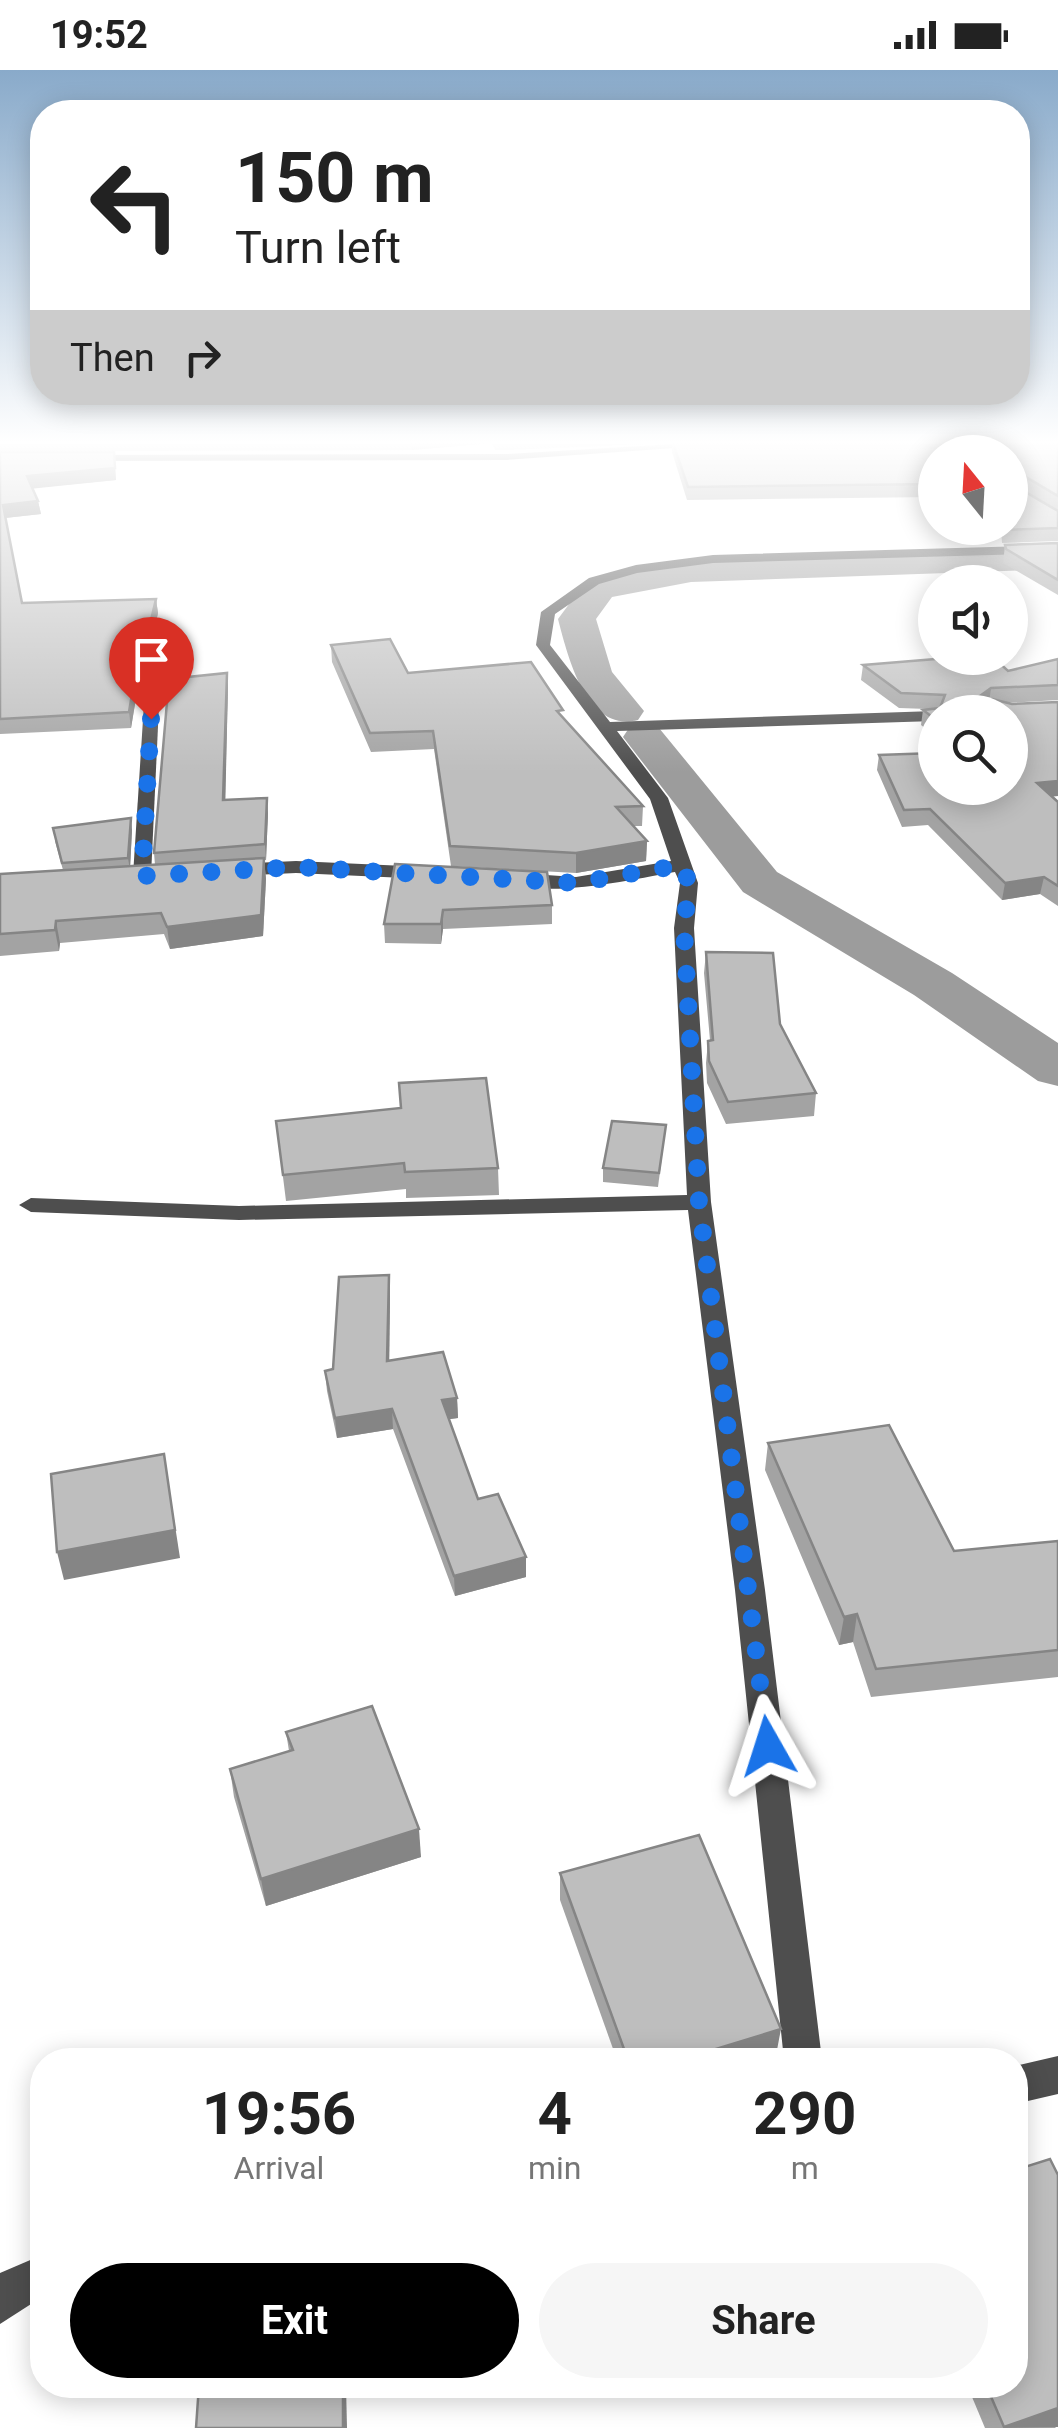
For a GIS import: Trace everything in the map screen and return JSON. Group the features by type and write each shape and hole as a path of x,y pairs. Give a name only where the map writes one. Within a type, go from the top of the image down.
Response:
{"street":[{"path":"802,2048 750,1590 699,1202 684,928 689,883 658,798 544,645 548,612 594,581 636,569 713,559 919,553"},
{"path":"155,641 133,876 161,874"},
{"path":"603,727 918,717"},
{"path":"499,878 576,883 682,865"},
{"path":"219,871 296,867 441,874"},
{"path":"32,1205 240,1212 699,1202"},
{"path":"1028,2083 1058,2075"},
{"path":"0,2303 14,2288 30,2281"}],"building":[{"path":"0,553 12,553 22,603 156,599 151,620 144,623 129,712 0,719"},
{"path":"1013,553 1058,553 1058,580"},
{"path":"390,639 408,673 531,662 563,710 557,711 643,806 616,807 647,841 576,853 450,846 433,731 370,733 331,645"},
{"path":"1058,659 1058,685 991,688 981,695 901,693 863,665 918,660 918,675 1028,675 1028,666"},
{"path":"227,673 223,800 267,798 265,844 154,853 169,679"},
{"path":"1058,702 1058,781 1037,783 1058,802 1058,886 1044,877 1005,883 930,809 904,810 879,755 918,754 918,805 1028,805 1028,703"},
{"path":"131,818 128,858 62,863 53,828"},
{"path":"264,858 261,915 167,927 161,913 56,921 55,930 0,934 0,874"},
{"path":"395,864 547,872 552,905 443,910 441,924 384,924"},
{"path":"706,952 773,953 780,1024 816,1093 728,1102 709,1061 708,1041 713,1040"},
{"path":"486,1078 498,1168 405,1172 404,1163 283,1175 276,1121 401,1108 399,1083"},
{"path":"612,1121 666,1125 659,1173 603,1168"},
{"path":"389,1275 387,1361 443,1352 457,1398 442,1400 478,1499 498,1494 526,1557 454,1576 392,1409 335,1418 325,1371 333,1369 339,1277"},
{"path":"889,1425 954,1551 1058,1541 1058,1650 876,1669 857,1614 844,1617 768,1443"},
{"path":"164,1454 175,1530 57,1552 51,1474"},
{"path":"372,1706 419,1829 261,1879 230,1769 293,1750 286,1732"},
{"path":"699,1835 781,2029 719,2048 624,2048 560,1873"},
{"path":"1050,2159 1058,2175 1058,2408 1004,2427 992,2398 1028,2398 1028,2166"},
{"path":"198,2398 343,2398 343,2428 196,2428"}],"waterway":[{"path":"623,711 593,674 577,619 600,588 691,571 1058,559"},
{"path":"644,737 760,882 933,984 1058,1069"}],"route":[{"path":"151,719 142,876 296,867 576,883 682,865 689,883 690,902 684,928 699,1202 768,1746"}]}
